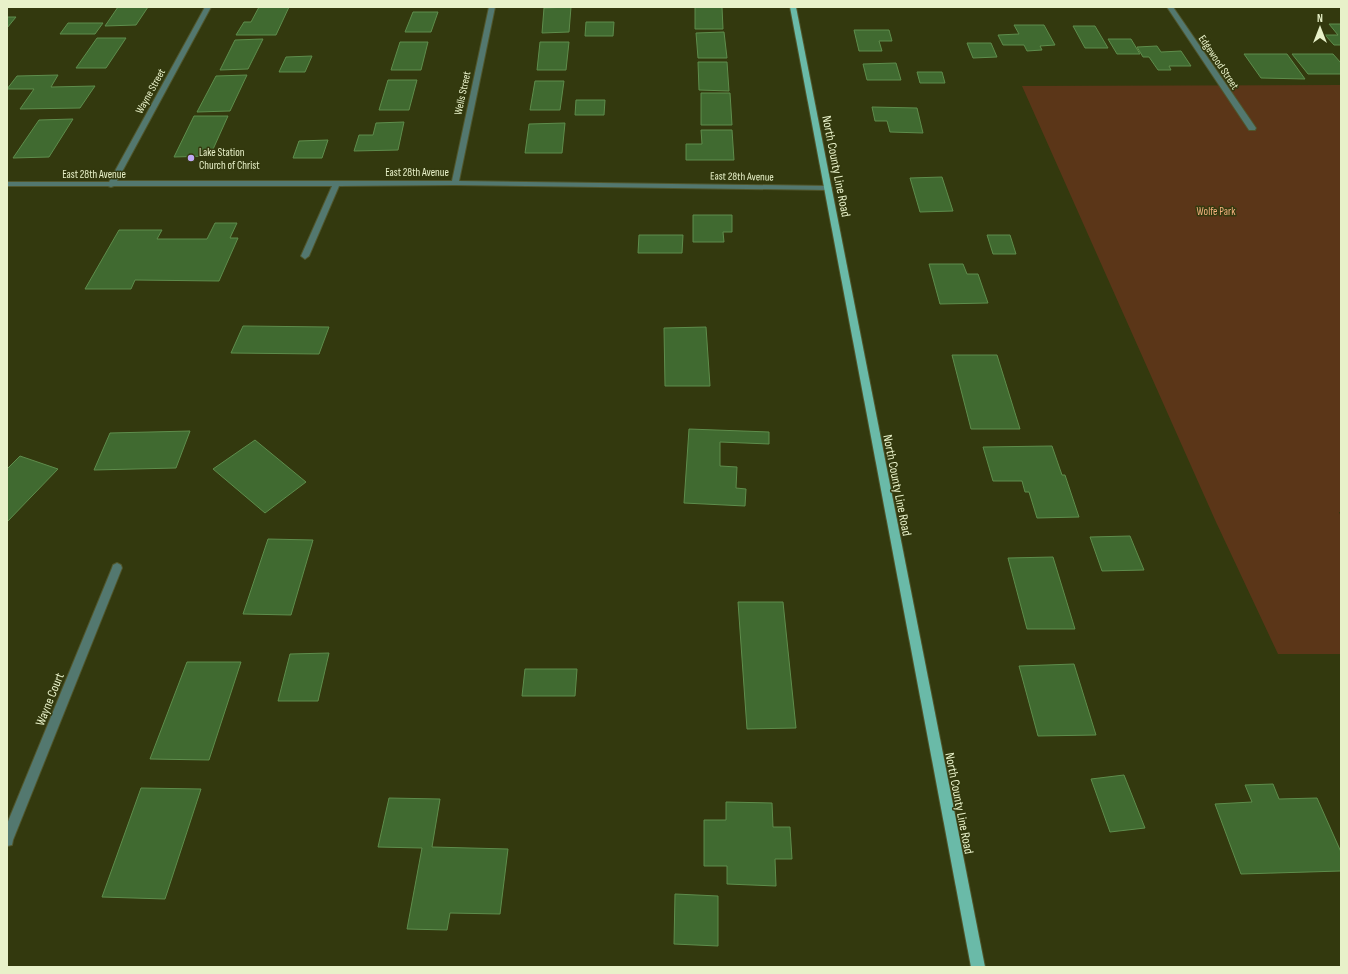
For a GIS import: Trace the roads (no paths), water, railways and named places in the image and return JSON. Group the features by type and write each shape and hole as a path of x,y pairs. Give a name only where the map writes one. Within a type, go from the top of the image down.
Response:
{"main road":[{"name":"North County Line Road","path":"793,7 978,967"}],"street":[{"name":"Wayne Street","path":"111,185 208,7"},
{"name":"Wells Street","path":"454,183 492,7"},
{"name":"Edgewood Street","path":"1170,7 1252,128"},
{"name":"East 28th Avenue","path":"7,184 111,185 454,183 828,188"},
{"path":"305,256 336,184"},
{"name":"Wayne Court","path":"7,840 116,568"}],"place":[{"name":"Lake Station Church of Christ","path":"191,158"}],"park label":[{"name":"Wolfe Park","path":"1216,211"}]}
